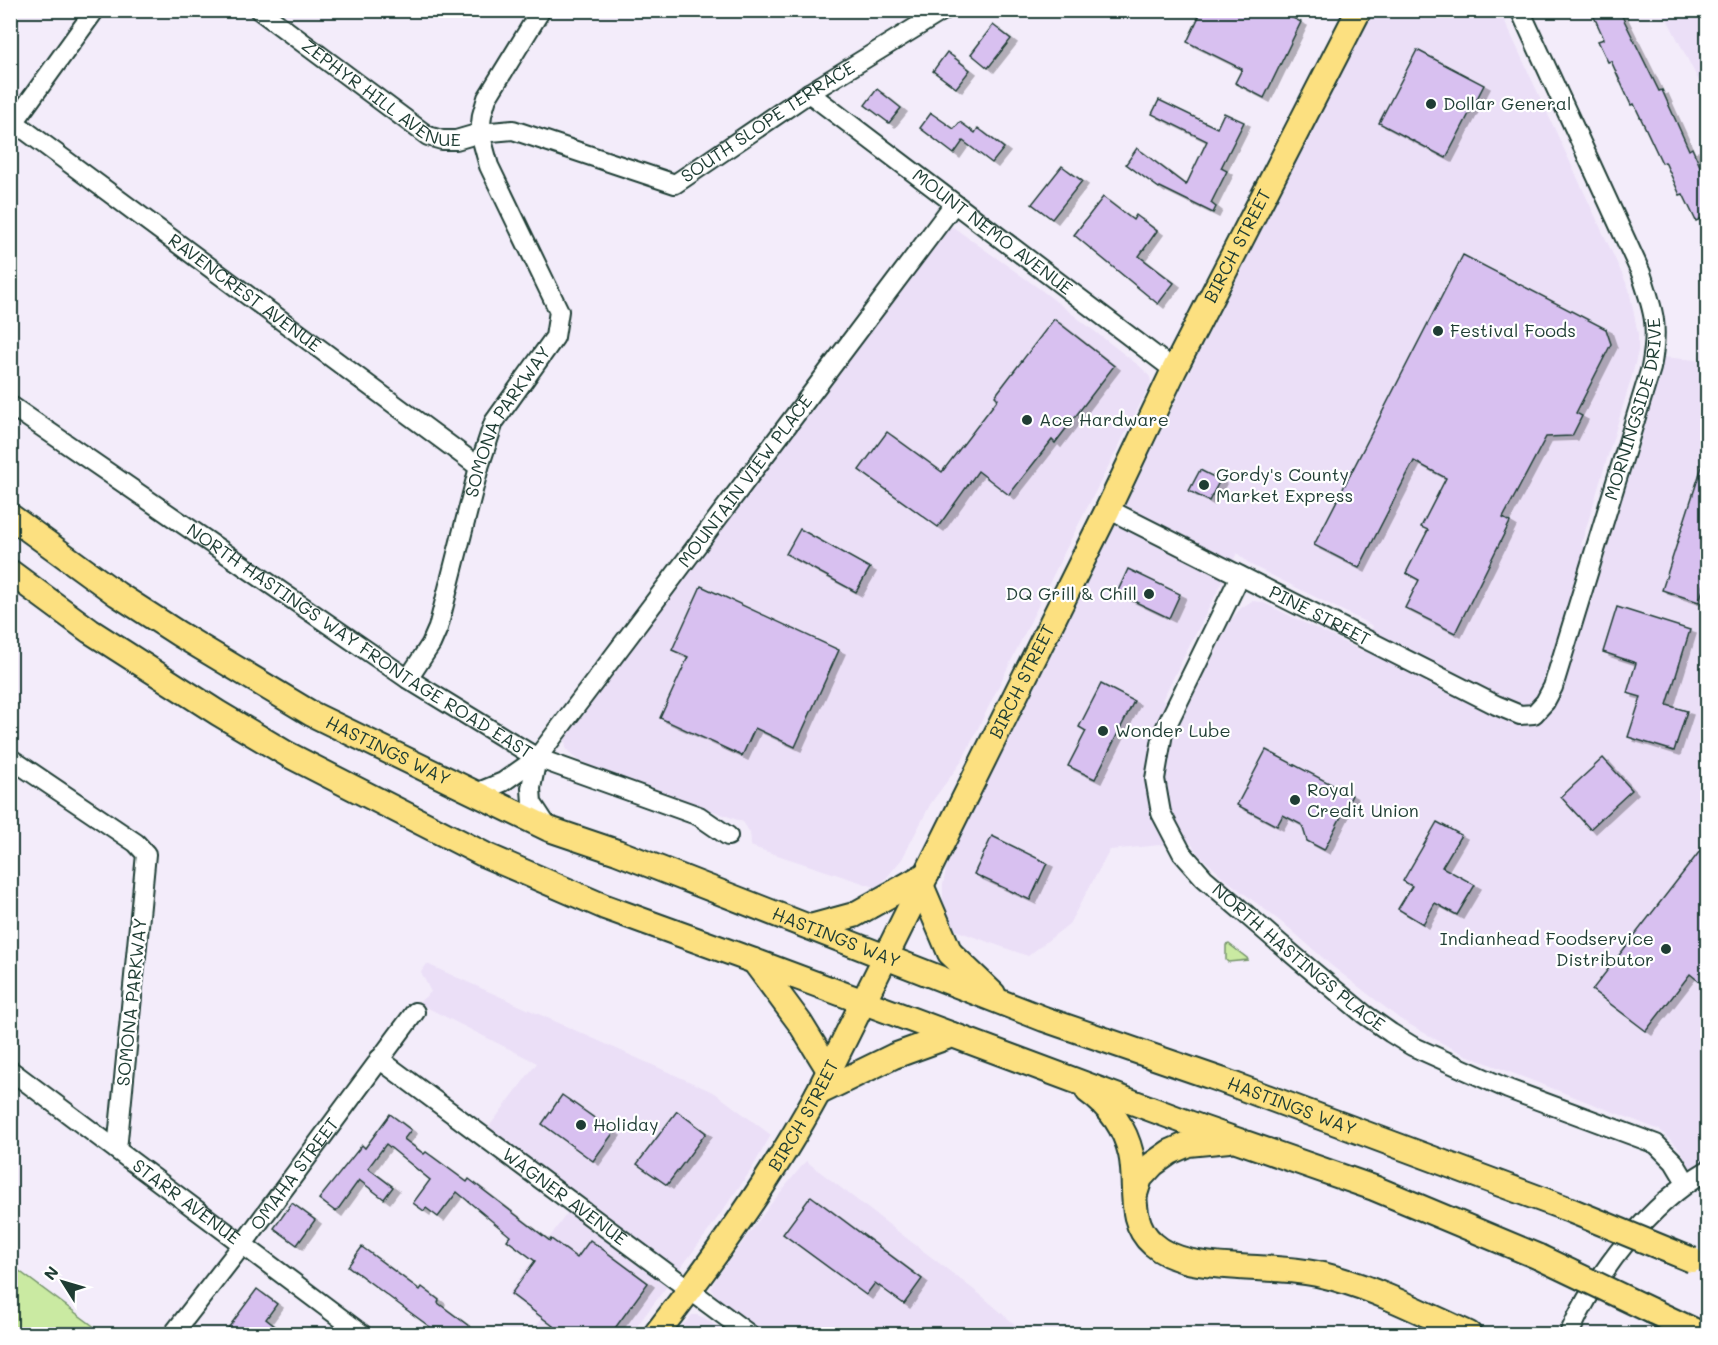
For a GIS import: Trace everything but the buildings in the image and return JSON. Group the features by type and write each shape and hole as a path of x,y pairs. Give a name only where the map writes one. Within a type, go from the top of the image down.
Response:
{"main road":[{"name":"BIRCH STREET","path":"656,1335 771,1174 792,1142 818,1094 1108,509 1174,370 1359,10"},
{"name":"HASTINGS WAY","path":"10,516 117,594 245,675 312,714 549,829 617,852 1001,1002 1221,1080 1565,1208 1700,1263"},
{"path":"10,572 144,667 287,754 496,860 605,907 1070,1079 1374,1188 1539,1257 1701,1335"},
{"path":"810,927 854,915 924,879 950,953 1001,1002"},
{"path":"754,961 800,1023 829,1070"},
{"path":"818,1094 894,1056 952,1035"},
{"path":"1070,1079 1096,1096 1110,1109 1131,1155 1137,1222 1144,1236 1154,1246 1183,1261 1291,1270 1333,1278 1380,1293 1469,1335"},
{"path":"1135,1194 1140,1178 1153,1164 1170,1152 1188,1144 1235,1139"}],"street":[{"path":"12,123 95,10"},
{"name":"ZEPHYR HILL AVENUE","path":"259,10 428,136 449,140 480,134"},
{"name":"SOMONA PARKWAY","path":"408,679 431,644 438,628 479,467 494,422 555,337 559,311 489,166 480,134 487,98 541,10"},
{"name":"SOUTH SLOPE TERRACE","path":"480,134 513,130 522,132 675,184 809,93 944,10"},
{"name":"MORNINGSIDE DRIVE","path":"1520,10 1641,273 1654,312 1656,341 1651,368 1553,687 1545,702 1534,714"},
{"name":"MOUNT NEMO AVENUE","path":"809,93 1174,370"},
{"name":"RAVENCREST AVENUE","path":"12,123 479,467"},
{"name":"MOUNTAIN VIEW PLACE","path":"549,829 532,803 533,769 537,758 954,204"},
{"name":"NORTH HASTINGS WAY FRONTAGE ROAD EAST","path":"10,405 408,679 537,758 699,816 728,836"},
{"name":"PINE STREET","path":"1108,509 1496,705 1520,715 1534,714"},
{"name":"NORTH HASTINGS PLACE","path":"1240,576 1163,734 1155,779 1161,813 1182,853 1204,878 1299,960 1364,1014 1391,1033 1412,1046 1508,1089 1656,1144 1674,1162 1686,1182"},
{"name":"SOMONA PARKWAY","path":"10,758 136,843 146,854 117,1150"},
{"name":"MOUNTAIN VIEW PLACE","path":"476,793 503,782 537,758"},
{"name":"OMAHA STREET","path":"173,1335 415,1012"},
{"name":"WAGNER AVENUE","path":"379,1059 749,1335"},
{"name":"STARR AVENUE","path":"10,1070 362,1335"},
{"path":"1569,1335 1577,1316 1611,1263 1642,1224 1686,1182 1707,1170"}],"shaded area":[{"path":"1371,11 1500,11 1629,289 1638,334 1638,351 1632,376 1581,545 1604,556 1642,434 1662,357 1707,361 1707,1191 1703,1189 1679,1148 1660,1130 1466,1055 1400,1019 1225,879 1198,854 1190,842 1110,850 1069,924 1028,956 949,928 943,910 943,885 946,869 956,844","holes":["1237,553 1251,565 1373,626 1362,651 1262,602 1252,601 1241,608 1231,620 1186,711 1162,700"]},
{"path":"1663,11 1707,11 1707,97"},
{"path":"953,227 1040,289 1142,368 1150,377 1151,383 962,761 931,803 902,859 878,888 750,846 750,833 743,822 587,765 572,756 566,748 565,739 567,731 843,369 944,231"},
{"path":"427,964 715,1093 771,1135 751,1170 707,1233 631,1334 531,1334 541,1320 508,1294 579,1197 488,1128 537,1063 418,1003 431,992 421,972"},
{"path":"806,1161 982,1296 1026,1334 764,1334 716,1298 711,1288 717,1277"},
{"path":"692,1315 705,1318 726,1334 675,1334"}],"green space":[{"path":"1229,944 1248,960 1228,962 1226,945"},
{"path":"11,1265 104,1334 11,1334"}],"place":[{"name":"Dollar General","path":"1431,104"},
{"name":"Festival Foods","path":"1438,331"},
{"name":"Ace Hardware","path":"1027,420"},
{"name":"Gordy's County Market Express","path":"1204,485"},
{"name":"DQ Grill & Chill","path":"1149,594"},
{"name":"Wonder Lube","path":"1103,731"},
{"name":"Royal Credit Union","path":"1295,800"},
{"name":"Indianhead Foodservice Distributor","path":"1666,949"},
{"name":"Holiday","path":"581,1125"}]}
